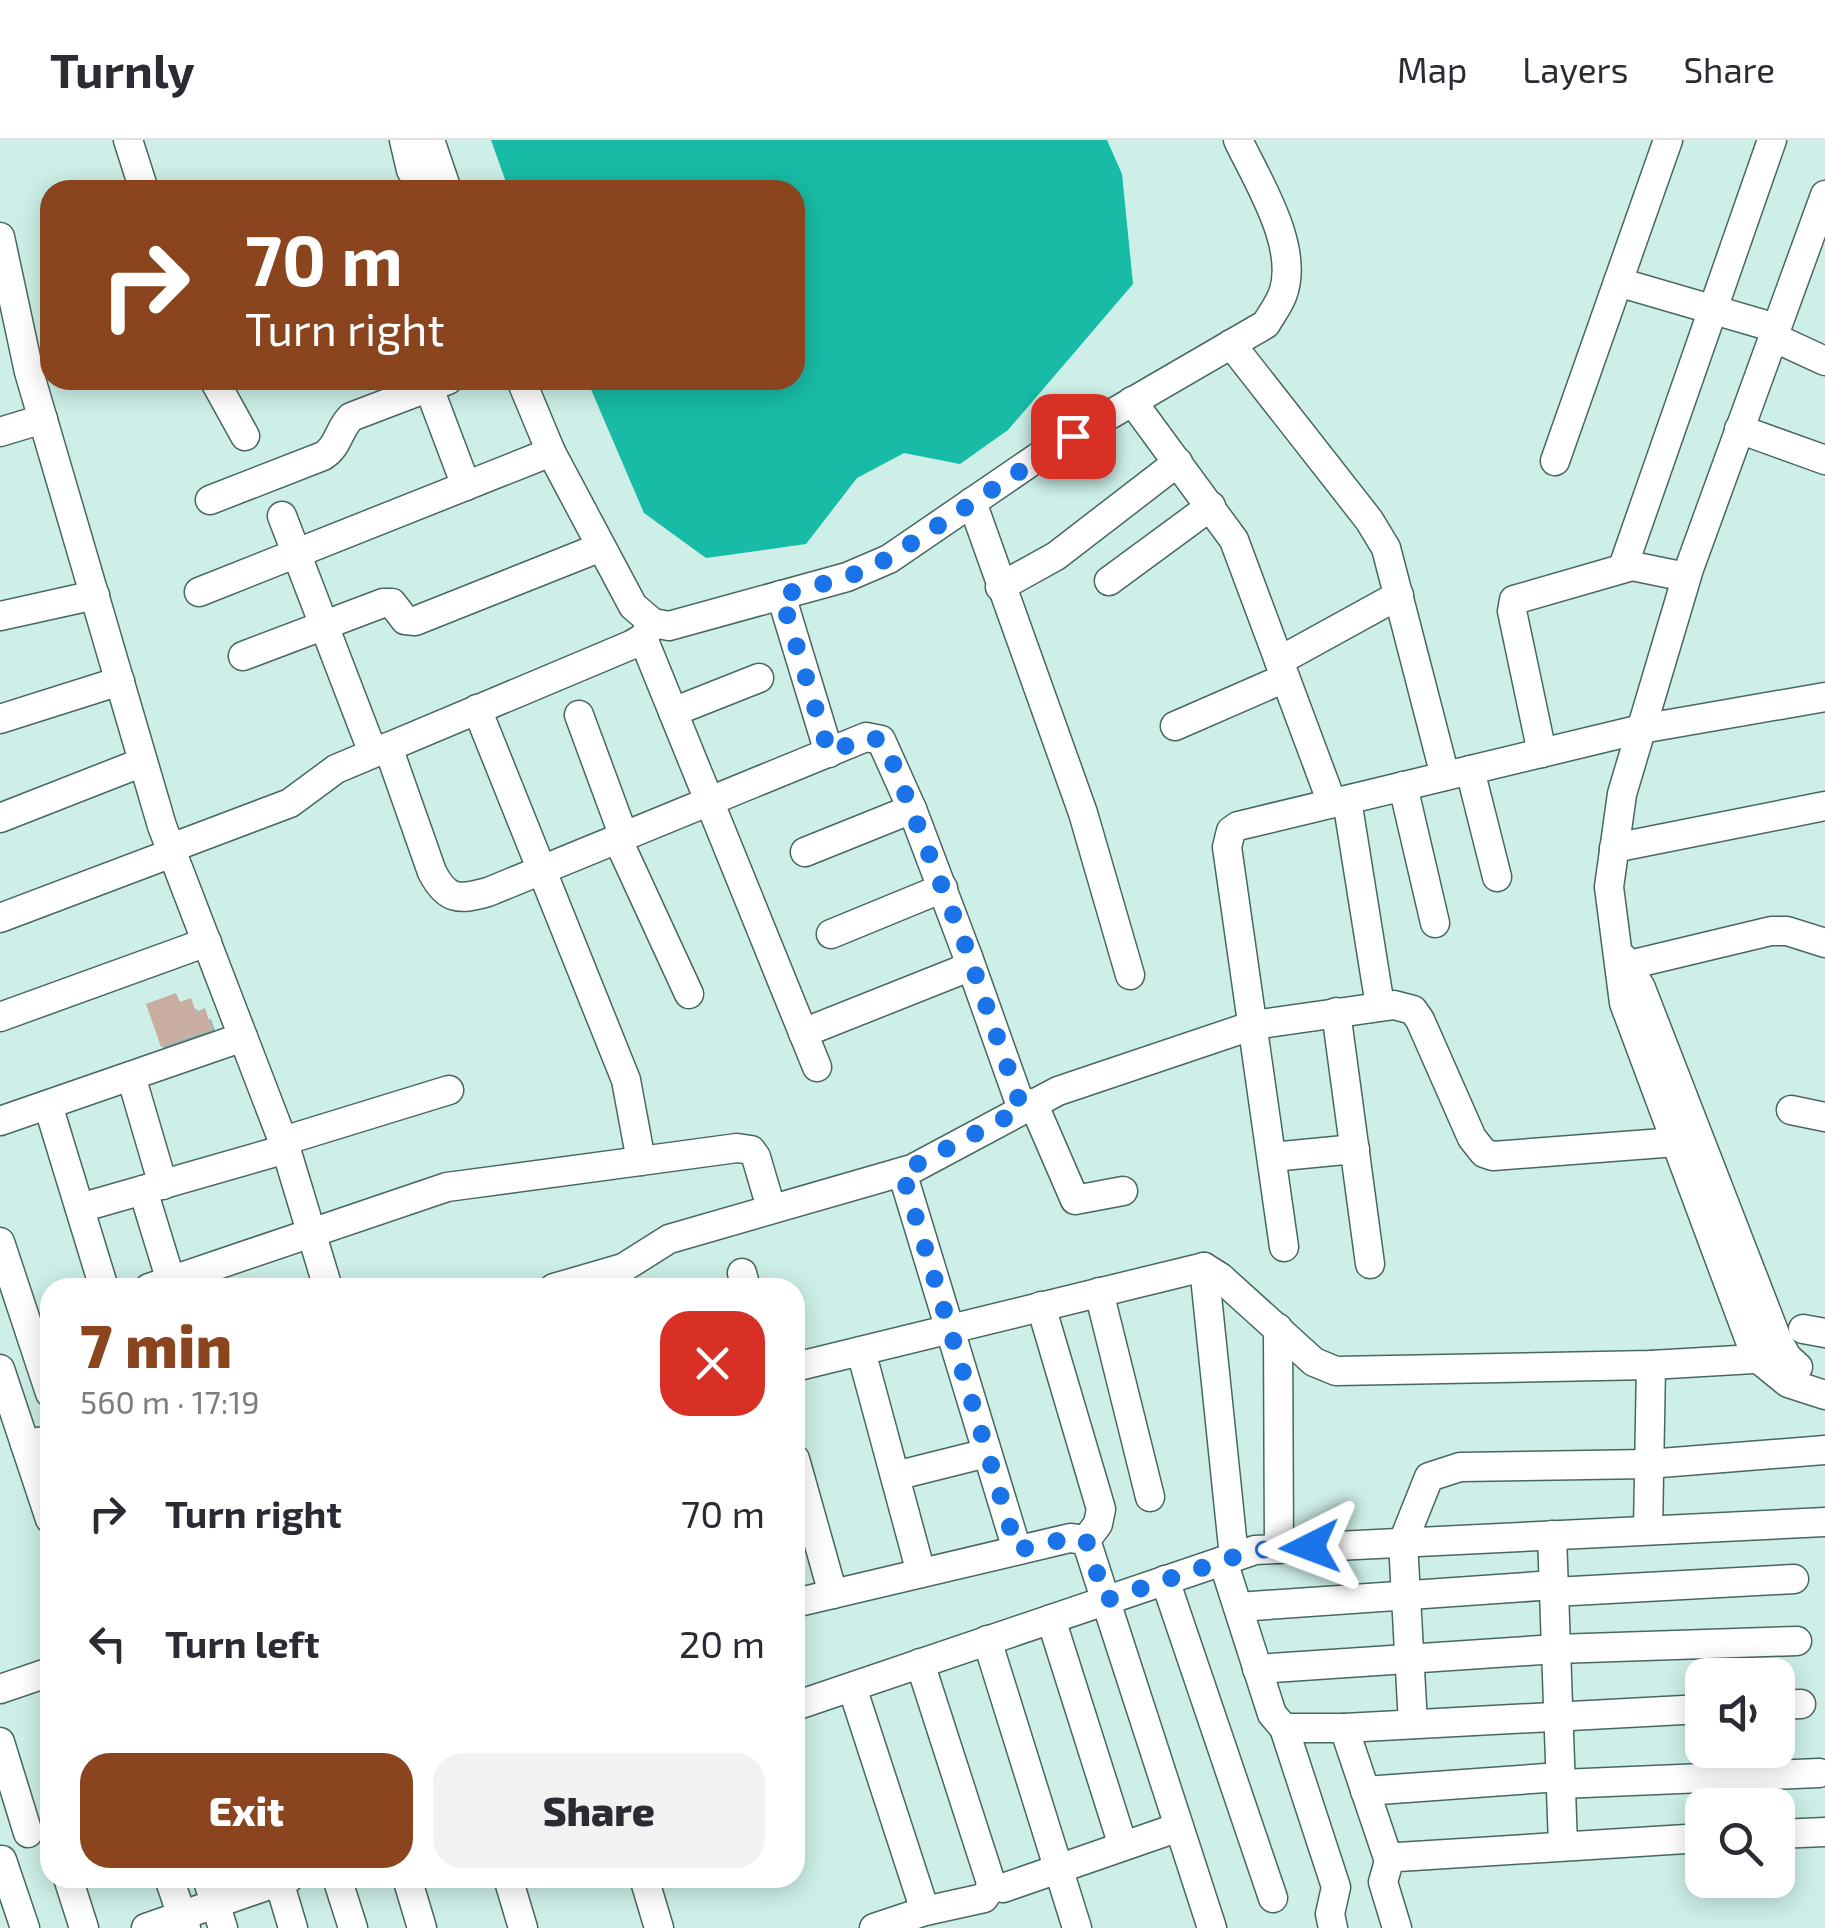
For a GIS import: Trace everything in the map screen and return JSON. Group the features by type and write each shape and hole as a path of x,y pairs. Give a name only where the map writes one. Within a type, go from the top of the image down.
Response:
{"street":[{"path":"128,140 141,180"},
{"path":"404,140 418,180"},
{"path":"430,140 444,180"},
{"path":"0,918 290,803 336,768 477,709 648,630 848,577 889,558 1044,453 1266,324 1283,294 1286,264 1282,232 1238,140"},
{"path":"1555,461 1668,140"},
{"path":"1623,567 1772,140"},
{"path":"1825,195 1812,272 1774,333 1686,577 1622,794 1608,887 1622,957 1624,1003 1756,1357 1788,1383 1825,1395"},
{"path":"1,249 29,372 143,762 172,850 285,1145 325,1278"},
{"path":"1618,282 1715,308 1774,333 1825,361"},
{"path":"1230,344 1377,532 1392,566 1457,773 1497,877"},
{"path":"220,390 245,436"},
{"path":"210,500 323,456 334,449 351,416 414,390"},
{"path":"436,390 466,486"},
{"path":"525,390 551,452 648,630 673,712 817,1067"},
{"path":"1132,401 1234,540 1282,670 1340,802 1380,1006"},
{"path":"0,432 43,419"},
{"path":"1739,429 1825,460"},
{"path":"199,592 551,452"},
{"path":"1000,587 1056,556 1178,462"},
{"path":"972,502 1083,813 1130,974"},
{"path":"1109,582 1211,506"},
{"path":"282,516 325,625 440,888 460,898 540,871 866,737 881,740 1028,1106 1075,1200 1123,1190"},
{"path":"243,656 388,602 405,620 415,620 601,547"},
{"path":"1542,753 1512,604 1518,597 1623,567 1640,566 1686,577"},
{"path":"0,616 94,595"},
{"path":"781,595 829,753"},
{"path":"1176,726 1282,670 1399,595"},
{"path":"673,712 759,678"},
{"path":"0,719 120,681"},
{"path":"1284,1246 1228,838 1238,826 1641,729 1825,697"},
{"path":"477,709 626,1080 641,1161"},
{"path":"578,715 620,839 689,994"},
{"path":"0,818 143,762"},
{"path":"1403,786 1434,923"},
{"path":"1614,848 1825,806"},
{"path":"805,852 912,810"},
{"path":"832,934 943,888"},
{"path":"1622,957 1771,930 1825,944"},
{"path":"0,1017 207,942"},
{"path":"803,1033 959,971 966,966 968,957"},
{"path":"1622,957 1641,988 1777,1339 1798,1367 1825,1377"},
{"path":"634,1275 669,1239 902,1172 1058,1092 1254,1025 1394,1004 1412,1010 1472,1138 1484,1153 1494,1156 1676,1142"},
{"path":"1336,1012 1370,1264"},
{"path":"0,1121 244,1038"},
{"path":"131,1076 153,1188 163,1278"},
{"path":"80,1208 153,1188 448,1090"},
{"path":"48,1104 101,1278"},
{"path":"1791,1110 1825,1117"},
{"path":"184,1278 447,1187 738,1148 751,1150 772,1208"},
{"path":"1272,1157 1354,1149"},
{"path":"902,1172 1017,1550"},
{"path":"0,1242 40,1363"},
{"path":"805,1365 1204,1267 1314,1362 1336,1372 1651,1365 1787,1357"},
{"path":"1204,1267 1228,1559 1238,1607 1272,1714 1284,1728 1336,1887 1330,1914 1333,1928"},
{"path":"1099,1292 1150,1496"},
{"path":"1042,1306 1101,1509 1098,1524 1086,1540"},
{"path":"1278,1328 1279,1549"},
{"path":"861,1351 921,1573"},
{"path":"1648,1530 1651,1365"},
{"path":"0,1368 37,1442"},
{"path":"1413,1724 1403,1542 1429,1477 1447,1469 1648,1464 1825,1450"},
{"path":"895,1476 987,1453"},
{"path":"805,1495 833,1594"},
{"path":"805,1702 1255,1550 1825,1522"},
{"path":"1552,1536 1563,1846"},
{"path":"805,1601 1070,1538 1086,1540"},
{"path":"1086,1540 1212,1928"},
{"path":"1165,1580 1273,1898"},
{"path":"1238,1607 1794,1580"},
{"path":"1050,1619 1123,1846"},
{"path":"988,1640 1077,1928"},
{"path":"1257,1668 1556,1648 1797,1641"},
{"path":"920,1664 992,1886"},
{"path":"0,1689 40,1683"},
{"path":"852,1686 925,1912"},
{"path":"1284,1728 1685,1710"},
{"path":"1344,1728 1389,1862 1382,1882 1397,1928"},
{"path":"0,1742 28,1833"},
{"path":"1365,1791 1819,1773"},
{"path":"992,1886 1003,1888 1179,1827"},
{"path":"1795,1833 1825,1832"},
{"path":"1389,1862 1408,1854 1685,1839"},
{"path":"2,1860 24,1928"},
{"path":"874,1928 984,1898 992,1886"},
{"path":"71,1888 84,1928"},
{"path":"172,1888 184,1922"},
{"path":"146,1928 184,1922 215,1903 257,1888"},
{"path":"284,1888 293,1928"},
{"path":"340,1888 353,1928"},
{"path":"409,1888 422,1928"},
{"path":"511,1888 523,1928"},
{"path":"647,1888 658,1928"}],"shaded area":[{"path":"491,140 1107,140 1122,174 1133,284 1008,430 960,464 904,453 857,478 806,544 706,558 644,513 591,390 805,390 805,180 505,180"}],"building":[{"path":"176,993 180,1002 191,998 196,1012 205,1008 212,1029 161,1047 146,1004"}],"route":[{"path":"1073,436 889,558 848,577 781,595 829,753 866,737 881,740 887,748 966,947 1022,1109 902,1172 1017,1550 1070,1538 1086,1540 1106,1600 1255,1550 1310,1547"}]}
